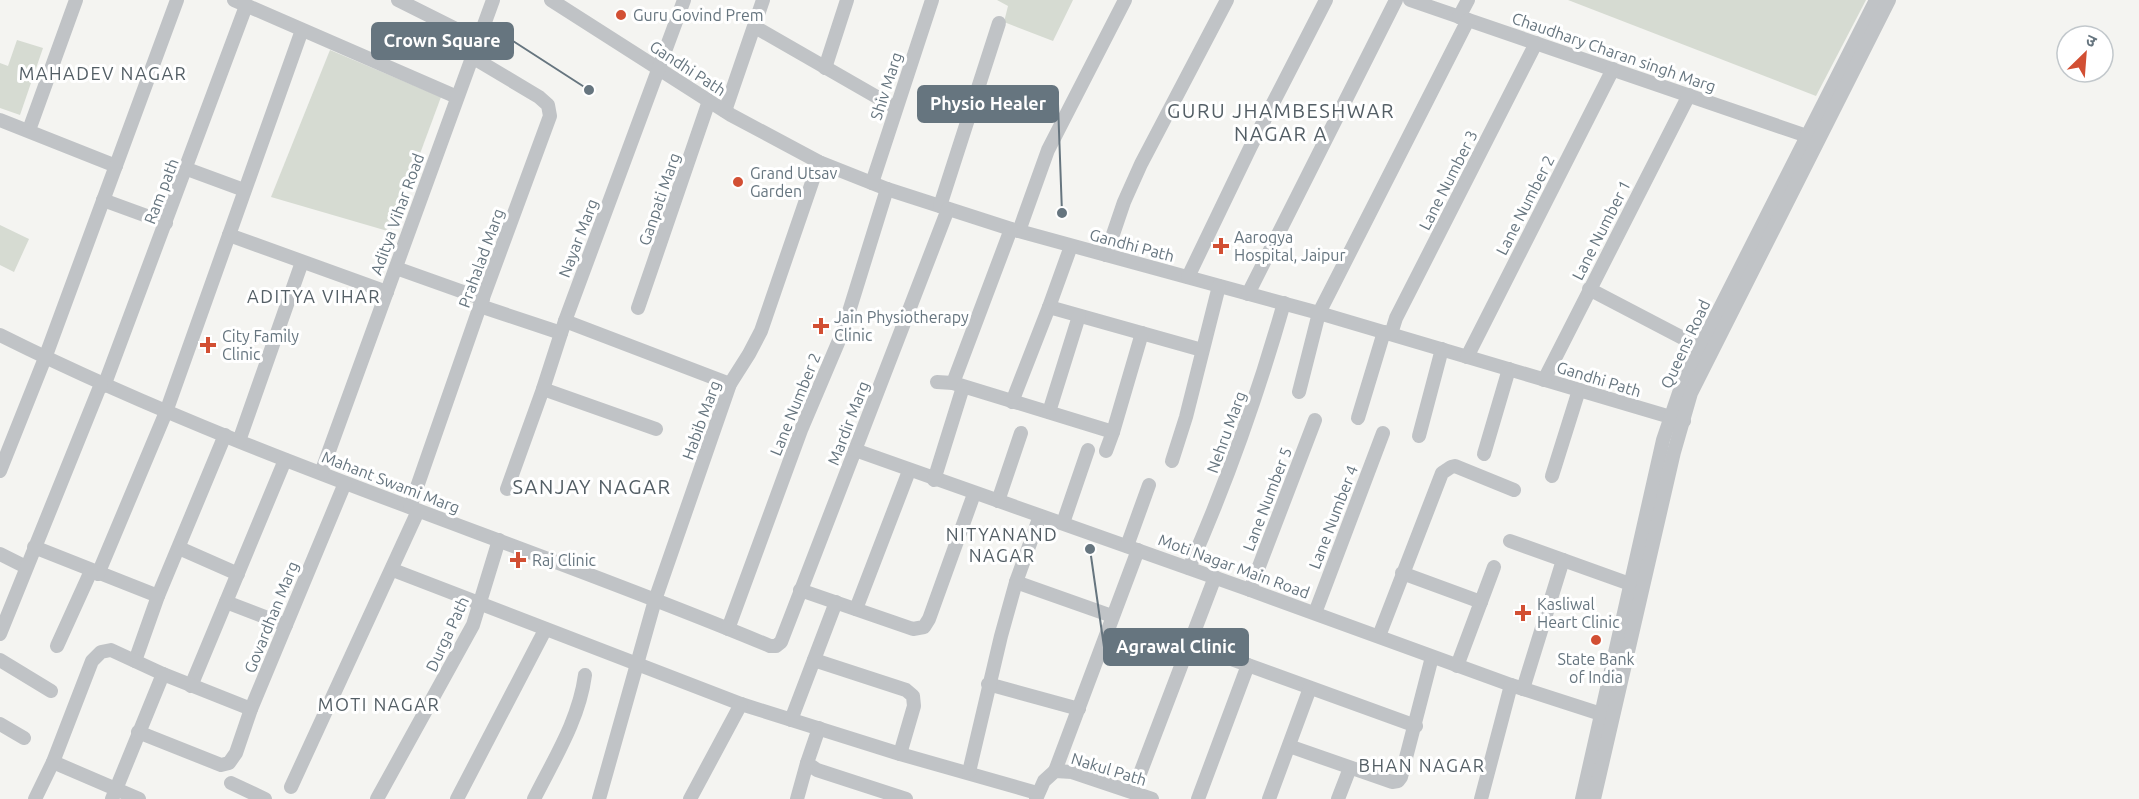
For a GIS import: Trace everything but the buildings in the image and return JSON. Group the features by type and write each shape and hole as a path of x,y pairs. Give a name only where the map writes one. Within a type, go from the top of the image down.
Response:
{"street":[{"path":"29,130 76,0"},
{"path":"0,471 45,358 177,0"},
{"path":"398,0 478,40"},
{"name":"Aditya Vihar Road","path":"321,473 493,0"},
{"name":"Gandhi Path","path":"551,0 725,111 819,162 887,189 1015,230 1284,303 1677,419"},
{"name":"Nayar Marg","path":"507,489 563,327 684,0"},
{"path":"725,111 763,0"},
{"path":"825,68 847,0"},
{"name":"Shiv Marg","path":"872,183 932,0"},
{"path":"934,480 958,385 1015,230 1048,150 1125,0"},
{"path":"1106,255 1124,202 1141,164 1227,0"},
{"path":"1188,277 1251,146 1326,0"},
{"path":"1248,294 1396,0"},
{"name":"Chaudhary Charan singh Marg","path":"1410,0 1807,136"},
{"path":"1299,392 1318,313 1464,19 1468,0"},
{"name":"Queens Road","path":"1594,799 1674,452 1683,381 1876,0"},
{"name":"Queens Road","path":"1582,799 1663,440 1691,393 1889,0"},
{"path":"240,3 457,97"},
{"name":"Ram path","path":"0,634 4,613 26,567 103,385 187,169 240,3"},
{"name":"Mardir Marg","path":"776,646 781,642 855,450 944,208 999,22"},
{"path":"754,27 896,108"},
{"path":"57,646 94,572 166,412 302,30"},
{"name":"Lane Number 3","path":"1359,418 1388,333 1536,43"},
{"name":"Prahalad Marg","path":"291,787 393,570 482,303 550,116 548,105 539,97 472,57"},
{"name":"Lane Number 2","path":"1467,357 1613,69"},
{"name":"Lane Number 1","path":"1544,380 1689,95"},
{"name":"Ganpati Marg","path":"638,308 709,101"},
{"path":"0,120 116,166"},
{"name":"Habib Marg","path":"600,799 655,600 730,384 761,331 819,162"},
{"path":"187,169 244,190"},
{"name":"Lane Number 2","path":"728,629 801,430 843,331 887,189"},
{"path":"103,200 166,223"},
{"path":"229,235 387,292"},
{"path":"1012,402 1071,246"},
{"path":"239,441 302,262"},
{"path":"396,268 482,303 563,327 730,384"},
{"path":"1173,461 1219,286"},
{"path":"1589,289 1700,347"},
{"name":"Nehru Marg","path":"1189,568 1238,451 1284,303"},
{"path":"1049,307 1202,350"},
{"path":"1049,412 1079,316"},
{"path":"1106,451 1142,333"},
{"name":"Mahant Swami Marg","path":"0,335 103,385 285,460 499,540 770,646 776,646"},
{"path":"1419,436 1442,349"},
{"path":"1484,454 1509,369"},
{"path":"937,382 958,385 1113,432"},
{"path":"543,389 656,429"},
{"path":"1552,476 1579,390"},
{"name":"Lane Number 5","path":"1250,590 1315,420"},
{"path":"998,501 1022,433"},
{"name":"Lane Number 4","path":"1315,613 1383,433"},
{"path":"135,661 158,596 225,435"},
{"name":"Moti Nagar Main Road","path":"855,450 934,480 1215,577 1457,666 1601,714"},
{"path":"1063,523 1088,450"},
{"path":"191,686 285,460"},
{"path":"1379,636 1442,473 1455,466 1514,490"},
{"path":"856,609 909,471"},
{"name":"Govardhan Marg","path":"138,732 221,765 229,763 236,753 251,709 345,483"},
{"path":"1055,771 1112,616 1149,485"},
{"path":"800,590 913,629 924,627 929,619 974,494"},
{"path":"969,772 988,684 1016,582 1040,516"},
{"name":"Durga Path","path":"377,799 463,645 480,604 499,540"},
{"path":"1510,540 1630,584"},
{"path":"34,547 158,596"},
{"path":"179,548 238,574"},
{"path":"0,554 26,567"},
{"path":"1481,799 1517,687 1563,560"},
{"path":"1457,666 1494,567"},
{"path":"393,570 741,704 900,754 969,772 1036,796"},
{"path":"1402,573 1481,602"},
{"path":"1133,792 1215,577"},
{"path":"1016,582 1112,616"},
{"path":"226,602 286,625"},
{"path":"791,720 836,602"},
{"path":"457,799 545,630"},
{"path":"1190,644 1416,726"},
{"path":"35,799 53,762 92,661 101,652 111,650 191,686 251,709"},
{"path":"1289,746 1392,782 1398,781 1416,726 1432,657"},
{"path":"0,660 51,691"},
{"path":"814,660 906,690 913,696 914,705 900,754"},
{"path":"1198,799 1248,665"},
{"path":"114,794 163,674"},
{"path":"534,799 573,720 582,696 585,675"},
{"path":"988,684 1079,709"},
{"path":"1269,799 1310,688"},
{"path":"690,799 741,704"},
{"path":"0,724 24,738"},
{"path":"797,799 819,729"},
{"path":"53,762 114,794 139,799"},
{"path":"807,763 817,770 906,799"},
{"path":"1338,799 1350,768"},
{"name":"Nakul Path","path":"1036,796 1044,781 1055,771 1072,772 1152,799"},
{"path":"231,783 265,799"}],"shaded area":[{"path":"997,0 1073,0 1053,41 1004,22 1008,6"},
{"path":"1568,0 1866,0 1816,96"},
{"path":"17,40 43,48 20,115 0,108 0,63 8,66"},
{"path":"330,50 441,97 391,232 271,197"},
{"path":"0,225 29,239 14,272 0,265"}],"place":[{"name":"Guru Govind Prem","path":"621,15"},
{"name":"Crown Square","path":"589,90"},
{"name":"Grand Utsav Garden","path":"738,182"},
{"name":"Physio Healer","path":"1062,213"},
{"name":"Aarogya Hospital, Jaipur","path":"1221,246"},
{"name":"Jain Physiotherapy Clinic","path":"821,326"},
{"name":"City Family Clinic","path":"208,345"},
{"name":"Agrawal Clinic","path":"1090,549"},
{"name":"Raj Clinic","path":"518,560"},
{"name":"Kasliwal Heart Clinic","path":"1523,613"},
{"name":"State Bank of India","path":"1596,640"}],"district":[{"name":"MAHADEV NAGAR","path":"103,74"},
{"name":"GURU JHAMBESHWAR NAGAR A","path":"1281,122"},
{"name":"ADITYA VIHAR","path":"314,297"},
{"name":"SANJAY NAGAR","path":"592,487"},
{"name":"NITYANAND NAGAR","path":"1002,545"},
{"name":"MOTI NAGAR","path":"379,705"},
{"name":"BHAN NAGAR","path":"1422,766"}]}
